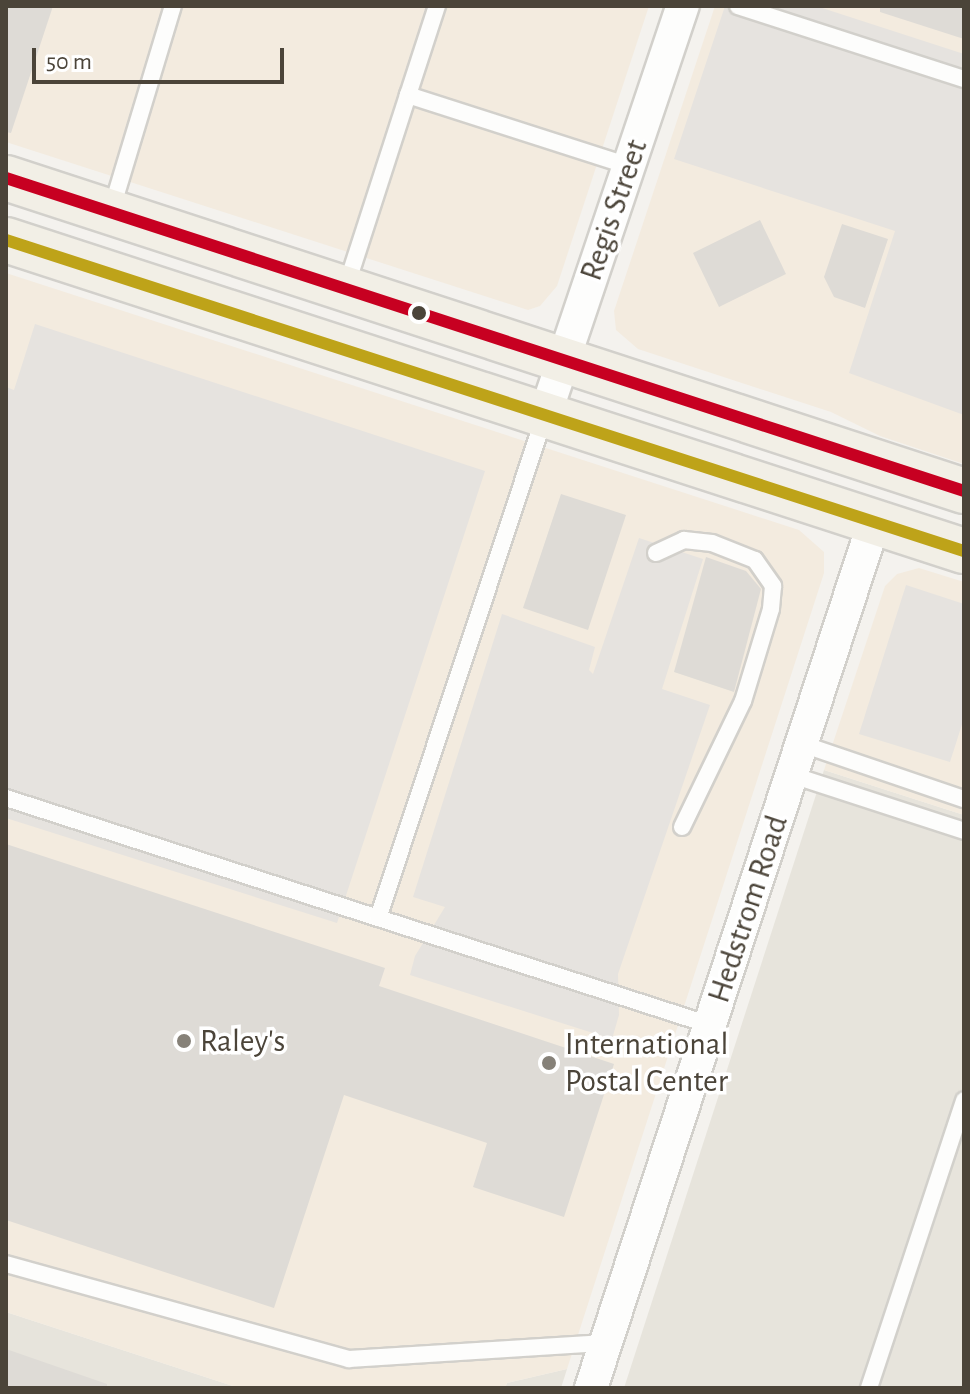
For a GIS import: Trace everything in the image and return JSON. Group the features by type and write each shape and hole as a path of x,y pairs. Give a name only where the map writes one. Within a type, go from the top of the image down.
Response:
{"main road":[{"path":"6,178 964,491"},
{"path":"10,245 964,551"}],"street":[{"name":"Regis Street","path":"545,415 683,6"},
{"name":"Hedstrom Road","path":"591,1388 874,522"}],"lane":[{"path":"110,212 173,6"},
{"path":"345,289 437,6"},
{"path":"738,6 779,12 964,79"},
{"path":"408,95 629,166"},
{"path":"378,918 545,415"},
{"path":"656,553 684,540 712,543 755,560 773,586 771,609 743,701 682,827"},
{"path":"802,744 964,799"},
{"path":"792,775 964,831"},
{"path":"6,798 710,1025"},
{"path":"869,1388 964,1100"},
{"path":"6,1264 349,1359 606,1343"}],"shaded area":[{"path":"6,6 649,6 557,286 540,306 528,310 6,142"},
{"path":"715,6 964,6 964,464 880,436 831,412 638,349 616,330 614,311"},
{"path":"725,6 816,6 964,54 964,415 849,373 895,231 674,159"},
{"path":"6,273 799,530 824,552 824,573 567,1369 507,1383 505,1388 239,1388 6,1312"},
{"path":"35,324 485,471 337,923 6,818 6,387 14,390"},
{"path":"639,538 703,559 662,689 710,705 618,974 619,1015 612,1039 410,975 415,956 445,907 413,897 502,614 595,647 589,670 593,674"},
{"path":"919,568 964,582 964,815 824,770 885,586 897,574"},
{"path":"906,585 964,604 964,718 950,762 859,734"},
{"path":"824,770 964,815 964,1388 624,1388"},
{"path":"6,1312 239,1388 6,1388"},
{"path":"567,1369 561,1388 505,1388 507,1383"}],"building":[{"path":"6,6 53,6 11,133 6,132"},
{"path":"880,6 964,6 964,39 880,12"},
{"path":"760,220 786,274 719,307 693,253"},
{"path":"842,224 888,239 865,308 834,297 824,277"},
{"path":"561,494 626,515 588,630 523,608"},
{"path":"706,557 746,571 761,589 734,692 674,672"},
{"name":"Raley's","path":"6,844 385,968 379,986 614,1064 564,1217 473,1187 487,1143 344,1095 274,1308 6,1220"},
{"path":"6,1349 107,1384 107,1388 6,1388"}],"transit line":[{"path":"6,178 964,491"},
{"path":"6,240 964,551"}],"place":[{"name":"Raley's","path":"184,1041"},
{"name":"International Postal Center","path":"549,1063"}]}
